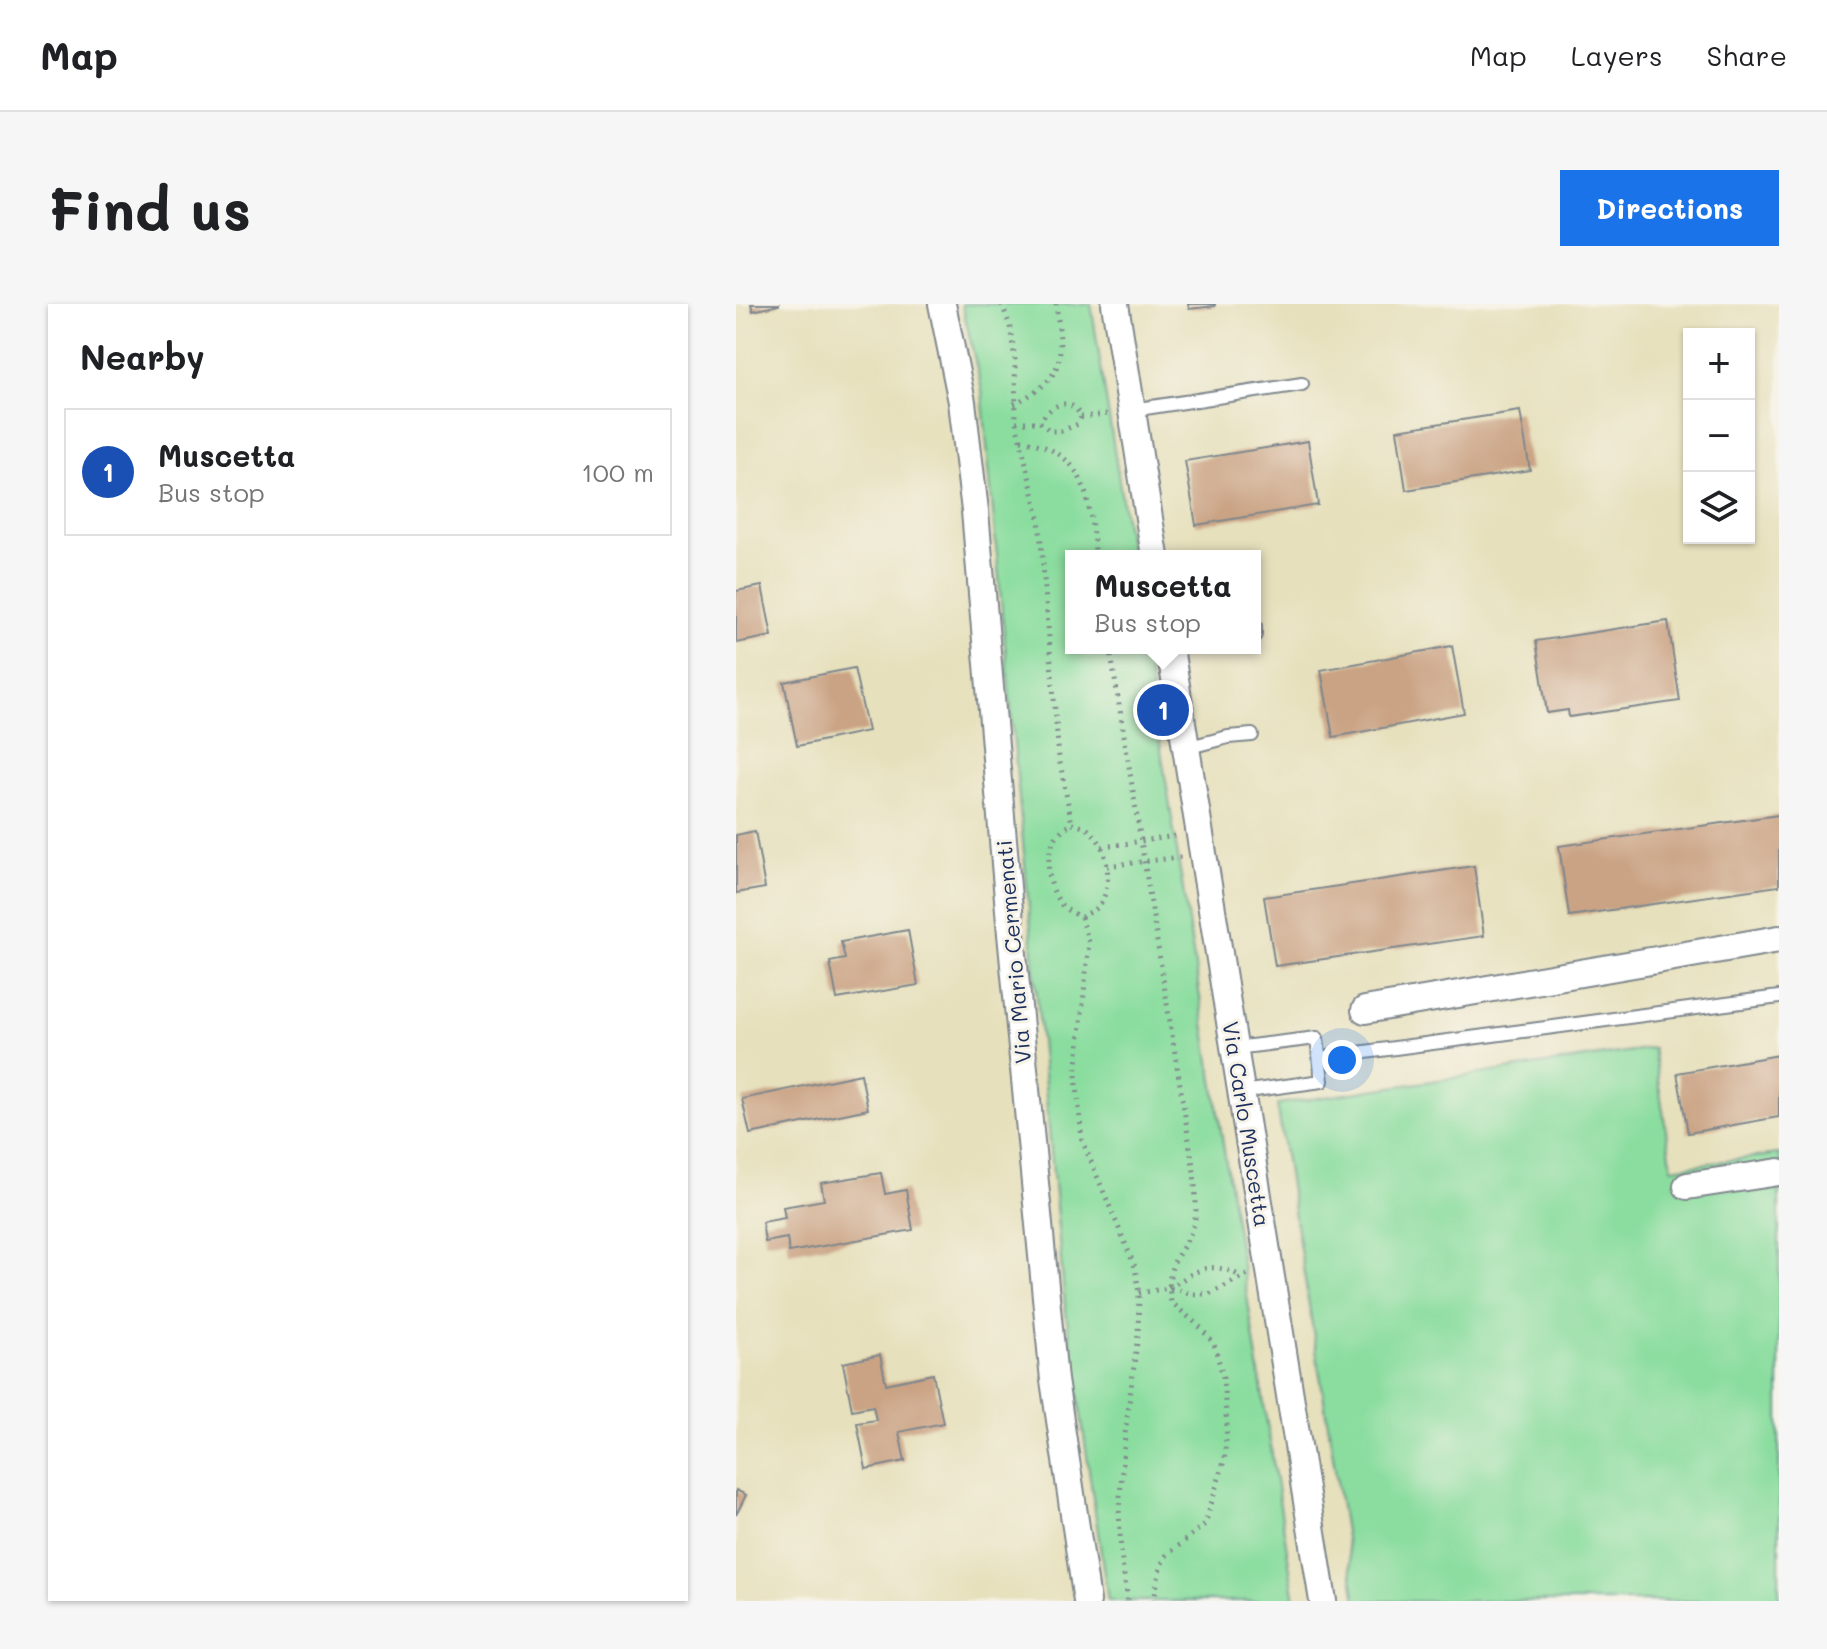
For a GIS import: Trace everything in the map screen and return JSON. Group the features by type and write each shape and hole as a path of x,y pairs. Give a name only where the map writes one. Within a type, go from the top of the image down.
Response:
{"street":[{"name":"Via Mario Cermenati","path":"942,304 962,402 975,511 1053,1365 1087,1601"},
{"path":"1115,304 1154,550"},
{"name":"Via Carlo Muscetta","path":"1177,654 1186,748 1323,1601"},
{"path":"1365,1010 1779,939"},
{"path":"1687,1186 1779,1172"}],"lane":[{"path":"1132,410 1302,384"},
{"path":"1186,748 1228,737 1252,735"},
{"path":"1320,1058 1779,997"},
{"path":"1235,1048 1317,1038 1320,1058 1322,1081 1241,1092"}],"path":[{"path":"1002,304 1010,326 1015,360 1016,422 1039,518 1057,703 1059,758 1072,824"},
{"path":"1014,404 1042,388 1057,370 1061,349 1056,304"},
{"path":"1016,422 1040,422 1050,431 1061,431 1078,424 1081,417 1077,409 1067,404 1058,405 1047,409 1040,422"},
{"path":"1021,440 1050,449 1081,476 1095,550"},
{"path":"1111,654 1194,1172 1197,1208 1193,1226 1169,1271 1171,1302 1214,1344 1223,1377 1227,1426 1224,1462 1205,1524 1166,1556 1160,1567 1154,1601"},
{"path":"1081,917 1097,907 1107,887 1107,866 1102,847 1089,830 1072,824 1061,828 1052,841 1049,863 1051,885 1067,910 1081,917 1089,942 1076,1075 1082,1140 1135,1267 1139,1293 1138,1335 1119,1508 1121,1556 1128,1601"},
{"path":"1102,847 1140,842 1202,843"},
{"path":"1107,866 1144,862 1202,843"},
{"path":"1139,1293 1169,1288 1198,1270 1211,1266 1240,1276"},
{"path":"1169,1288 1209,1294 1240,1276 1270,1269"}],"green space":[{"path":"962,304 1091,304 1130,550 1065,550 1065,654 1146,654 1295,1601 1108,1601 1065,1305 982,391"},
{"path":"1653,1048 1672,1168 1779,1154 1779,1601 1356,1601 1277,1104"}],"building":[{"path":"751,304 779,304 779,305 753,311"},
{"path":"1188,304 1215,304 1215,306 1189,309"},
{"path":"1520,411 1530,470 1406,490 1397,430"},
{"path":"1308,441 1318,505 1196,525 1185,461"},
{"path":"762,586 772,636 736,643 736,591"},
{"path":"1668,621 1680,701 1569,717 1568,710 1547,713 1536,641"},
{"path":"1452,646 1464,713 1333,737 1321,670"},
{"path":"854,668 868,731 797,746 784,682"},
{"path":"1779,815 1779,886 1569,916 1559,846"},
{"path":"755,831 765,888 736,893 736,835"},
{"path":"1474,866 1484,936 1275,966 1264,897"},
{"path":"908,930 918,985 837,999 830,962 845,959 841,942"},
{"path":"1779,1055 1779,1117 1688,1133 1677,1073"},
{"path":"861,1074 868,1109 750,1134 742,1099"},
{"path":"881,1173 885,1194 906,1190 913,1230 789,1252 787,1238 765,1242 762,1222 785,1218 783,1207 824,1200 821,1183"},
{"path":"880,1355 886,1384 933,1374 943,1423 899,1432 905,1461 866,1469 857,1423 876,1420 873,1406 852,1410 843,1363"},
{"path":"736,1490 746,1495 736,1515"}],"place":[{"name":"Muscetta","path":"1163,710"}]}
